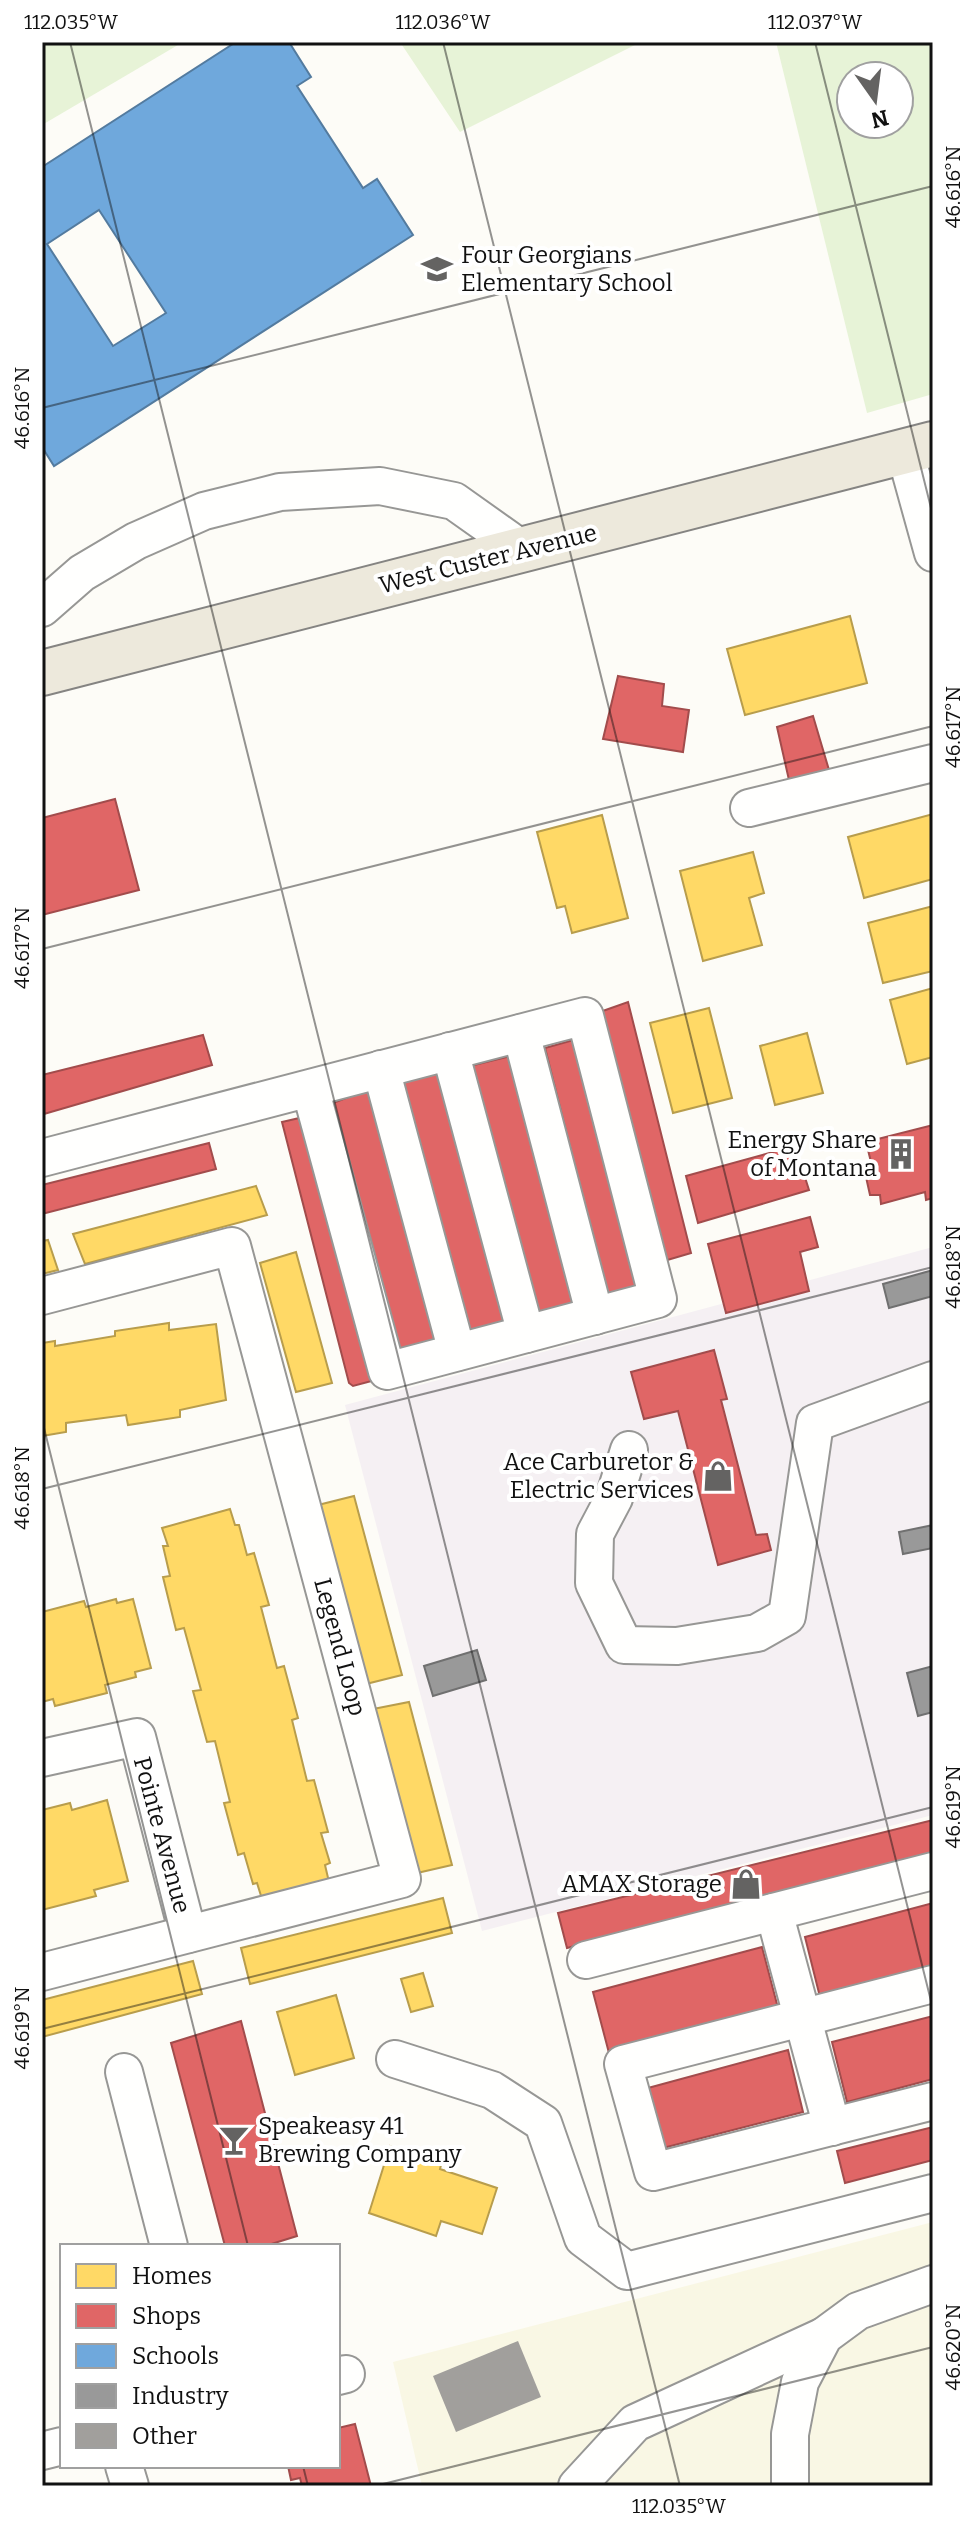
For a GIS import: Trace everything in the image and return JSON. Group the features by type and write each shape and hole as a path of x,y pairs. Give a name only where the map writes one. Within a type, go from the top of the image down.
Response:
{"main road":[{"name":"West Custer Avenue","path":"42,673 919,448"}],"street":[{"path":"919,448 933,553"},
{"path":"42,608 82,573 136,541 204,511 280,492 380,486 454,501 523,550"},
{"path":"749,808 933,763"},
{"path":"42,1158 585,1016 658,1299 387,1371 310,1088"},
{"path":"521,1033 595,1316"},
{"path":"450,1051 526,1334"},
{"path":"381,1069 457,1352"},
{"name":"Legend Loop","path":"42,1296 232,1246 402,1879 42,1972"},
{"path":"629,1450 614,1498 595,1534 594,1583 624,1645 677,1646 757,1633 787,1616 815,1423 933,1380"},
{"name":"Pointe Avenue","path":"42,1758 137,1737 188,1934"},
{"path":"586,1960 933,1871"},
{"path":"774,1912 832,2127"},
{"path":"933,1984 623,2064 653,2172 933,2101"},
{"path":"395,2059 492,2090 543,2123 583,2238 627,2271 933,2193"},
{"path":"124,2072 168,2244"},
{"path":"577,2486 635,2423 824,2336 858,2311 933,2284"},
{"path":"790,2486 790,2434 800,2382 824,2336"}],"shaded area":[{"path":"933,1247 933,1815 482,1931 345,1405"},
{"path":"933,2222 933,2486 422,2486 393,2362"}],"green space":[{"path":"42,42 183,42 42,125"},
{"path":"400,42 641,42 460,132"},
{"path":"776,42 933,42 933,394 867,413"}],"building: Homes":[{"path":"850,616 867,683 745,715 727,649"},
{"path":"933,814 933,879 864,898 848,837"},
{"path":"602,815 628,918 572,933 565,906 557,908 537,832"},
{"path":"753,852 764,893 749,898 762,945 703,961 680,871"},
{"path":"933,906 933,971 883,983 868,923"},
{"path":"933,988 933,1057 907,1064 890,1000"},
{"path":"709,1008 732,1098 673,1113 650,1023"},
{"path":"807,1033 823,1093 775,1105 760,1046"},
{"path":"256,1186 267,1215 85,1264 73,1234"},
{"path":"48,1240 58,1270 42,1274 42,1241"},
{"path":"296,1252 332,1383 296,1392 260,1263"},
{"path":"169,1323 169,1330 216,1324 226,1400 180,1410 180,1417 128,1425 126,1415 66,1423 66,1432 42,1436 42,1343 55,1341 55,1346 115,1336 115,1331"},
{"path":"354,1496 402,1675 366,1684 318,1505"},
{"path":"230,1509 235,1525 239,1525 247,1555 254,1553 269,1605 261,1607 277,1668 284,1666 298,1718 292,1720 307,1781 314,1780 328,1832 321,1833 330,1863 325,1865 329,1882 262,1899 257,1883 253,1884 244,1853 238,1855 224,1803 230,1802 215,1741 207,1742 193,1691 201,1690 184,1628 176,1630 163,1577 170,1576 163,1546 168,1546 162,1528"},
{"path":"116,1599 117,1603 133,1599 151,1668 135,1672 136,1677 105,1685 107,1693 55,1706 53,1699 42,1702 42,1612 84,1601 86,1607"},
{"path":"409,1702 452,1865 417,1873 373,1709"},
{"path":"107,1800 128,1881 94,1890 96,1896 42,1910 42,1810 70,1803 72,1810"},
{"path":"443,1898 452,1933 250,1984 241,1948"},
{"path":"193,1961 202,1994 42,2037 42,2000"},
{"path":"423,1973 433,2006 411,2012 401,1979"},
{"path":"336,1995 354,2058 295,2075 277,2012"},
{"path":"390,2146 442,2161 440,2169 497,2188 482,2234 441,2221 436,2236 369,2213"}],"building: Shops":[{"path":"618,676 664,684 662,706 689,710 683,752 603,739"},
{"path":"813,716 829,770 789,780 777,727"},
{"path":"115,799 139,890 42,915 42,818"},
{"path":"628,1002 691,1253 664,1261 600,1012"},
{"path":"203,1035 212,1065 44,1114 42,1075"},
{"path":"577,1039 645,1287 608,1297 545,1048"},
{"path":"519,1054 582,1303 539,1314 470,1066"},
{"path":"446,1071 515,1322 470,1335 399,1082"},
{"path":"377,1086 443,1341 401,1353 333,1103"},
{"path":"308,1116 379,1379 353,1386 349,1383 282,1122"},
{"name":"Energy Share of Montana","path":"933,1125 933,1198 926,1200 925,1192 881,1204 880,1195 870,1195 864,1168 872,1166 866,1142"},
{"path":"209,1143 216,1169 42,1214 42,1185"},
{"path":"795,1146 809,1190 698,1223 686,1176"},
{"path":"810,1217 818,1247 800,1252 809,1291 726,1313 708,1244"},
{"name":"Ace Carburetor & Electric Services","path":"714,1350 727,1399 721,1400 756,1535 767,1534 771,1550 718,1565 678,1411 644,1419 631,1372"},
{"name":"AMAX Storage","path":"933,1820 933,1855 567,1948 558,1913"},
{"path":"933,1903 933,1968 820,1997 805,1937"},
{"name":"AMAX Storage","path":"762,1947 778,2008 609,2053 593,1992"},
{"path":"933,2016 933,2079 847,2102 832,2042"},
{"name":"Speakeasy 41 Brewing Company","path":"241,2021 297,2236 271,2244 224,2244 171,2043"},
{"path":"788,2050 803,2112 663,2148 648,2088"},
{"path":"933,2127 933,2160 845,2183 837,2151"},
{"path":"355,2424 371,2486 302,2486 300,2478 291,2480 288,2468 340,2468 340,2428"}],"building: Schools":[{"path":"236,42 289,42 311,77 297,86 363,188 377,179 413,235 54,466 42,447 42,167","holes":["99,210 166,313 113,346 47,244"]}],"building: Industry":[{"path":"933,1270 933,1296 889,1308 883,1284"},
{"path":"933,1525 933,1548 903,1554 899,1532"},
{"path":"477,1650 486,1680 433,1696 424,1666"},
{"path":"933,1666 933,1712 918,1716 907,1673"}],"building: Other":[{"path":"518,2341 541,2397 456,2432 433,2376"}],"place":[{"name":"Four Georgians Elementary School","path":"437,269"},
{"name":"Energy Share of Montana","path":"901,1154"},
{"name":"Ace Carburetor & Electric Services","path":"718,1476"},
{"name":"AMAX Storage","path":"746,1884"},
{"name":"Speakeasy 41 Brewing Company","path":"234,2140"}]}
